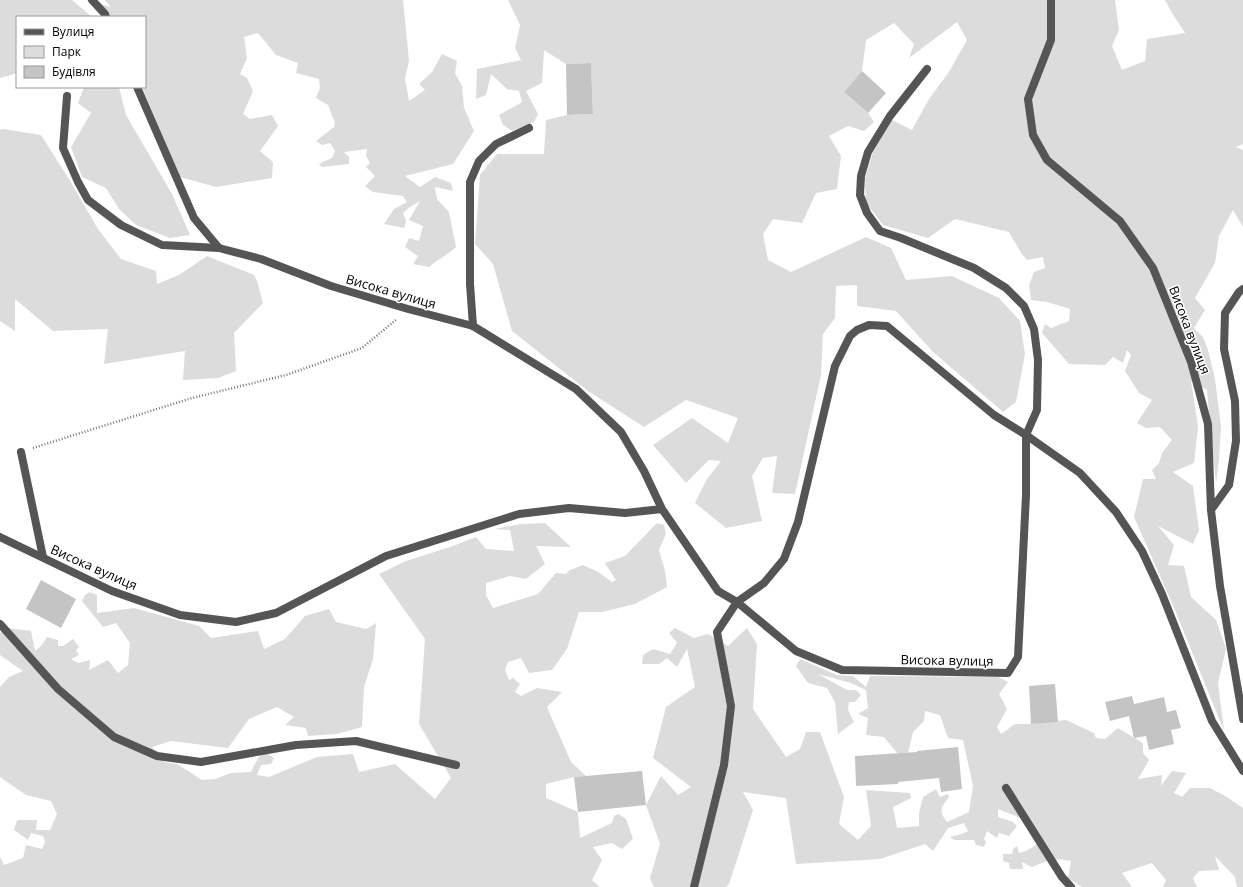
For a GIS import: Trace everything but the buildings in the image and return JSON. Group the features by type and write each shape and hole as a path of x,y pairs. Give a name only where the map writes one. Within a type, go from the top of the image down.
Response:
{"street":[{"path":"92,0 106,16"},
{"name":"Висока вулиця","path":"1051,0 1051,40 1028,99 1033,135 1047,160 1120,221 1153,268 1191,362 1208,424 1211,510 1220,586 1243,719"},
{"path":"927,69 890,116 868,152 861,176 860,195 867,214 880,232 901,238 974,268 1006,288 1024,306 1034,329 1038,360 1037,410 1026,435"},
{"path":"137,88 194,218 219,248"},
{"name":"Висока вулиця","path":"67,96 63,148 78,182 88,200 121,225 162,245 219,248 261,259 331,286 408,310 474,326 576,389 621,432 644,471 662,510 718,591 737,602 796,651 842,670 1008,673 1018,657 1026,495 1026,435"},
{"path":"474,326 470,284 470,182 479,162 496,144 529,128"},
{"path":"1211,510 1229,484 1236,441 1235,401 1224,349 1225,312 1239,292 1243,290"},
{"path":"694,887 724,765 731,706 717,632 737,602 764,583 784,559 798,522 835,366 850,336 857,330 869,325 887,326 994,415 1026,435 1080,473 1116,512 1142,551 1165,601 1212,721 1241,768"},
{"path":"21,452 43,557"},
{"name":"Висока вулиця","path":"0,537 112,591 180,615 236,622 276,613 386,556 519,514 569,508 625,513 662,510"},
{"path":"0,624 58,689 114,737 157,756 201,762 296,745 356,741 456,765"},
{"path":"1241,768 1243,757"},
{"path":"1006,788 1062,877 1071,887"}],"path":[{"path":"21,452 192,398 286,375 362,348 408,310"}],"green space":[{"path":"0,0 72,0 91,16 16,16 16,73 0,78"},
{"path":"105,0 403,0 409,61 405,78 409,101 425,90 419,84 432,72 442,54 457,61 455,73 462,86 464,108 474,131 453,164 405,176 420,187 435,177 451,183 453,191 435,187 437,199 449,212 456,247 429,267 413,264 418,256 405,247 409,238 419,241 423,226 409,220 420,201 403,213 406,221 404,228 384,224 394,209 407,202 403,196 373,192 365,186 375,176 366,167 370,163 366,156 367,149 344,152 349,157 349,164 322,167 319,164 332,158 335,151 330,143 322,145 316,141 334,127 335,123 328,105 316,98 320,88 319,79 296,73 298,63 276,55 258,33 244,37 247,58 240,74 247,78 253,91 243,114 250,119 272,115 278,126 260,151 273,162 272,178 216,187 180,177 142,88 146,88 146,16 109,16 100,4 111,7"},
{"path":"508,0 1115,0 1119,30 1112,46 1122,70 1145,61 1147,39 1185,33 1165,0 1243,0 1243,144 1236,147 1243,150 1243,227 1233,210 1219,236 1215,263 1195,298 1205,310 1194,328 1203,337 1208,350 1215,379 1221,426 1216,484 1207,390 1191,381 1198,427 1194,463 1173,472 1193,486 1199,530 1193,544 1158,526 1174,545 1168,565 1184,566 1191,597 1216,620 1226,649 1218,683 1224,731 1175,610 1134,517 1143,479 1156,479 1152,470 1159,463 1162,453 1172,440 1160,427 1146,428 1137,423 1152,400 1139,393 1125,371 1131,355 1127,350 1123,363 1113,357 1105,365 1069,364 1042,333 1045,324 1051,328 1069,321 1070,309 1047,302 1031,300 1029,285 1034,272 1045,268 1043,257 1027,260 1021,253 1009,232 955,219 928,238 883,225 866,203 865,179 873,152 892,120 912,130 929,99 949,72 967,40 957,22 909,58 914,44 894,23 866,40 862,71 844,92 868,113 874,122 864,131 848,126 829,136 841,156 837,189 816,193 802,223 773,219 763,234 768,260 791,272 866,237 891,248 906,280 952,276 999,298 1020,321 1025,354 1016,402 1003,412 933,352 896,311 857,306 857,285 836,286 835,318 823,334 821,375 795,494 772,493 777,456 763,458 752,476 762,521 726,528 695,503 707,479 721,461 709,460 686,483 653,445 692,418 728,443 738,418 686,400 644,427 588,391 512,331 493,264 475,244 480,175 497,154 544,154 546,120 567,115 593,114 591,63 566,64 544,50 542,83 526,91 538,114 534,122 512,131 503,125 499,115 522,102 519,91 507,89 491,74 486,95 476,99 477,69 521,60 515,48 520,25"},
{"path":"84,88 119,88 126,115 172,194 190,235 170,238 136,225 119,209 106,188 82,177 71,147 91,113 78,103"},
{"path":"3,129 41,135 98,229 121,259 156,271 157,284 179,275 207,256 254,275 263,303 234,333 236,371 218,378 183,380 185,351 104,364 108,329 53,331 15,299 15,331 0,321 0,130"},
{"path":"545,523 571,547 536,546 545,564 526,579 510,576 486,583 486,595 493,608 538,594 556,573 566,574 570,570 583,565 598,572 612,582 616,580 605,563 625,556 657,523 664,525 666,534 659,550 665,571 667,587 635,604 602,612 579,612 567,649 552,670 529,673 521,658 508,662 505,670 509,680 513,678 520,684 515,692 521,696 537,688 562,692 547,707 571,762 586,776 574,777 546,784 546,798 578,812 580,838 612,823 614,816 619,814 626,819 633,839 622,849 612,843 593,847 602,860 592,880 600,887 0,887 0,857 4,865 23,858 26,845 42,849 45,842 43,836 31,833 28,840 14,830 17,820 37,820 36,830 50,830 57,814 51,801 26,795 0,777 0,687 9,677 23,671 0,655 0,633 7,628 31,631 35,651 41,646 47,637 58,640 58,646 63,646 73,639 79,647 76,650 79,655 71,659 78,663 90,660 89,670 108,660 118,673 128,665 130,643 116,623 103,627 82,601 85,595 90,592 97,595 97,613 134,608 199,626 211,638 258,631 264,649 285,639 305,616 329,609 336,622 366,629 376,623 373,659 364,687 362,727 337,734 308,736 306,728 285,725 294,717 277,707 249,719 228,748 171,741 152,747 164,762 177,764 202,780 215,779 231,773 251,772 258,758 262,754 268,754 274,758 271,764 261,765 257,775 269,777 317,757 353,754 359,772 395,764 435,799 451,778 419,724 425,639 379,574 406,561 476,537 486,549 514,551 510,530 494,529 521,524"},
{"path":"675,628 694,638 708,634 728,646 747,628 757,644 753,709 786,757 800,749 806,732 820,732 844,797 839,824 858,840 871,826 866,790 910,793 911,798 893,807 897,828 919,826 919,813 923,797 936,789 940,797 948,794 949,797 942,809 942,815 947,822 969,812 973,786 963,740 948,738 940,715 925,711 924,721 913,732 908,753 897,753 884,737 866,735 868,718 858,714 868,708 866,690 851,683 818,674 847,690 856,690 861,695 855,702 849,702 848,710 854,722 838,734 835,702 827,688 808,683 796,666 800,659 837,675 853,676 866,687 870,676 998,677 1008,682 999,694 1007,709 997,727 1001,734 1015,724 1031,724 1066,720 1094,733 1096,738 1105,739 1118,728 1143,743 1143,753 1149,760 1138,779 1162,775 1161,786 1172,771 1186,773 1174,793 1182,797 1190,788 1210,788 1243,808 1243,887 1237,887 1235,877 1215,856 1219,870 1199,871 1193,878 1197,887 1163,887 1166,880 1152,863 1122,873 1132,887 1082,887 1068,878 1071,861 1060,859 1051,860 1032,867 1022,862 1023,869 1010,869 1009,863 1003,861 1003,854 1012,854 1013,849 1017,846 1019,853 1025,851 1032,848 1038,842 1028,821 998,809 998,817 1013,822 1017,826 1009,836 999,833 997,838 987,831 984,839 986,842 984,847 976,845 974,840 954,840 950,837 968,831 964,823 948,828 933,851 925,844 880,859 796,864 786,798 743,792 753,810 729,884 726,887 654,887 650,878 660,844 646,805 661,776 678,795 691,787 653,758 666,707 695,687 687,649 677,667 667,658 659,664 642,664 643,655 653,649 670,654 677,643 669,633"}]}
